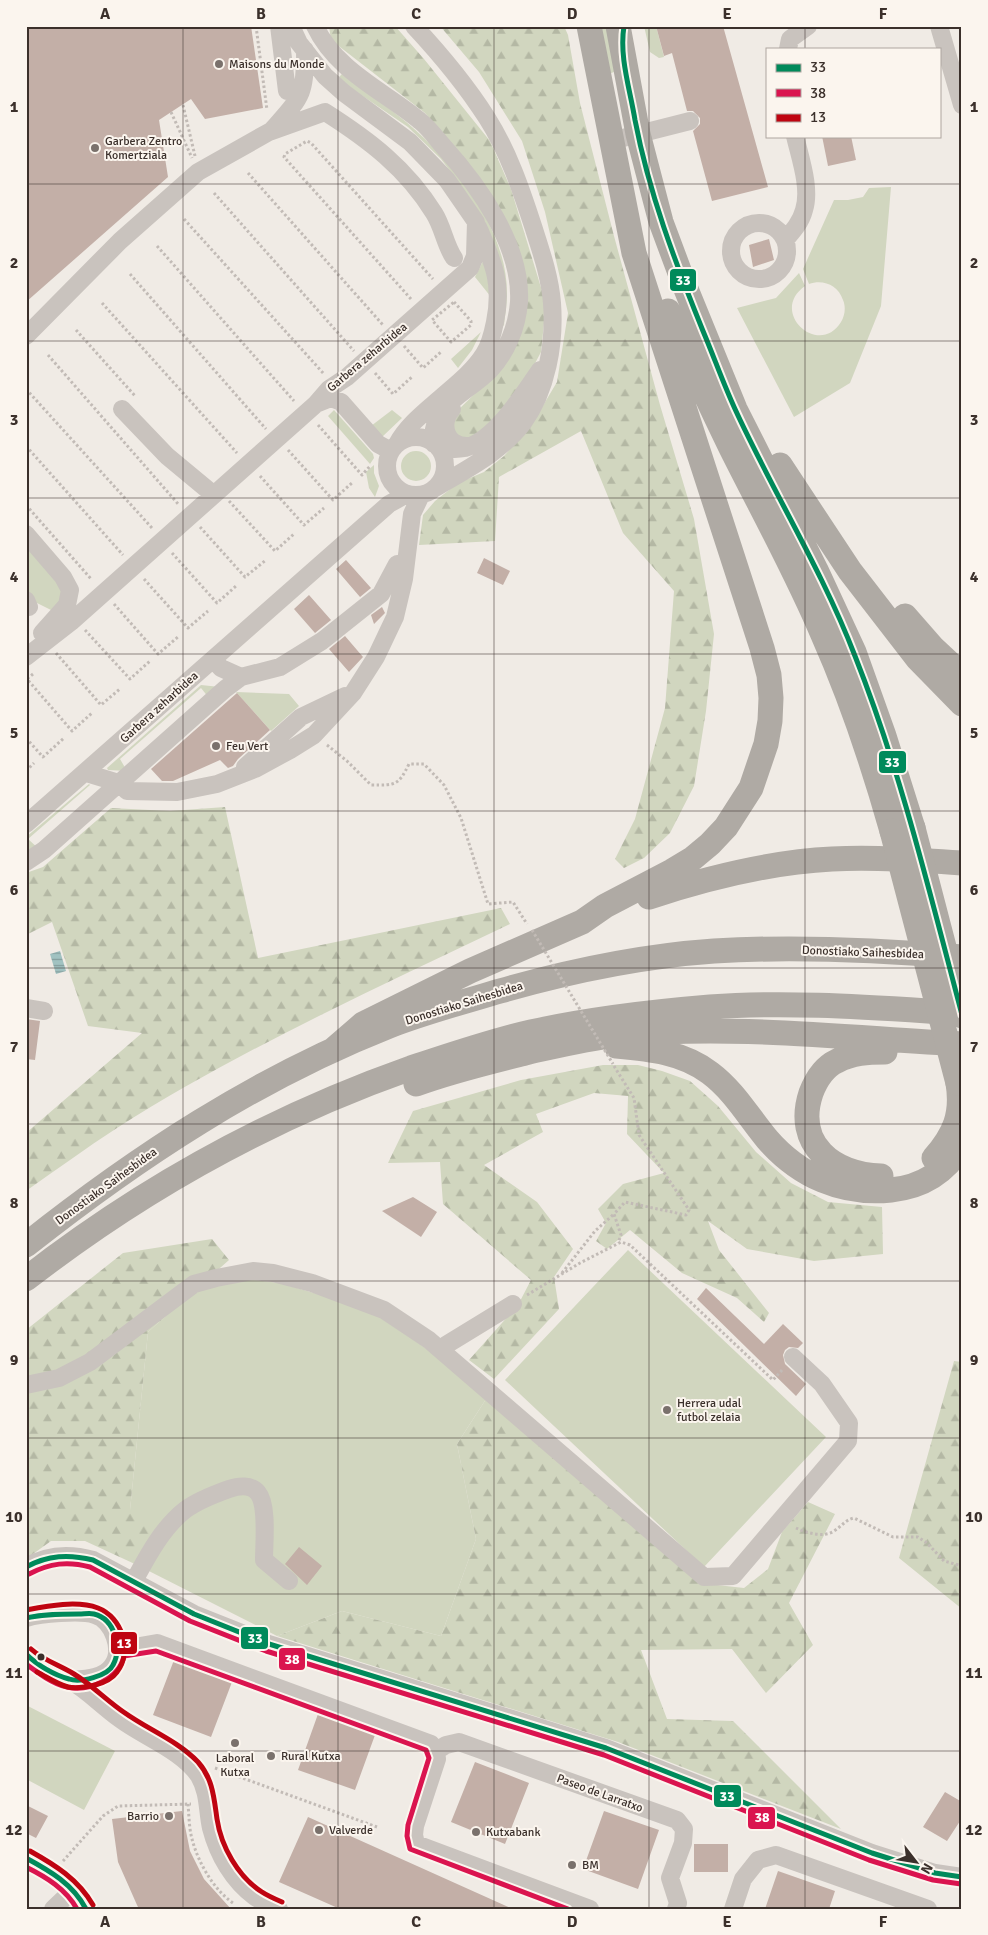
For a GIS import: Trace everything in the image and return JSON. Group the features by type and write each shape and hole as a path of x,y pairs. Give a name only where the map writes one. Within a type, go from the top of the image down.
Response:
{"highway":[{"path":"572,26 606,170 762,648 769,675 771,698 766,744 751,788 726,827 692,859 605,906 582,922"},
{"path":"589,26 616,170 634,253"},
{"path":"621,32 638,134 661,222 686,289 735,409 816,570 854,652 884,736 903,829 958,1083 961,1099 959,1113 950,1137 934,1158 912,1171 880,1176 850,1172 826,1159 817,1149 810,1135 807,1120 809,1101 815,1083 825,1070 836,1061 865,1052 962,1057"},
{"path":"26,1279 61,1251 126,1206 222,1150 340,1094 451,1054 531,1032 602,1019 712,1007 820,1006 962,1015 903,829 863,738 824,635 780,542 698,380 655,278 616,170"},
{"path":"713,353 800,498 850,572 918,659 962,704"},
{"path":"753,422 869,576 933,648 962,675"},
{"path":"333,1050 363,1024 470,970 582,922 695,882 762,868 830,859 887,858 962,863"},
{"name":"Donostiako Saihesbidea","path":"26,1245 110,1181 180,1135 262,1086 333,1050 390,1026 504,990 574,971 713,951 789,949 883,950 962,957"},
{"path":"279,1122 314,1122 429,1079 571,1042 616,1035 668,1031 713,1031 962,1044"},
{"path":"571,1042 640,1048 689,1060 709,1072 729,1090 782,1156 799,1169 830,1184 864,1192 898,1189 915,1185 932,1178 946,1167 962,1145"}],"street":[{"path":"279,26 287,91"},
{"path":"292,26 299,42 325,76 344,93 410,142 447,180 476,222 492,259 498,285 499,303 493,331 484,354 464,377 404,431 387,464 389,476 396,487 421,492"},
{"path":"86,773 119,783 127,791 177,792 217,784 255,769 314,735 353,693 376,657 395,617 404,580 412,514 421,492 442,480 445,470 444,460 436,445 433,430 437,417 445,406 481,379 500,357 513,332 519,303 519,289 515,267 497,221 461,166 422,123 347,68 331,51 315,26"},
{"name":"Garbera zeharbidea","path":"26,824 389,504 421,492 485,458 513,435 524,421 539,392 547,360 552,322 551,296 539,245 524,198 505,151 488,119 440,54 414,26"},
{"path":"788,48 790,39 808,26"},
{"path":"940,26 962,104"},
{"path":"269,132 294,106 302,92 305,74 305,50"},
{"path":"26,336 120,241 198,172 269,132 324,112 358,133 377,148 415,187 434,213 454,258"},
{"path":"611,141 690,121"},
{"path":"785,240 796,226 804,211 806,199 805,183 795,138"},
{"name":"Garbera zeharbidea","path":"26,657 221,498 319,411 329,388 347,376 470,268 474,256 476,222"},
{"path":"394,448 406,439 416,437 454,450 471,446 485,437 508,414 547,360"},
{"path":"468,390 449,413 445,425 446,431 453,442 471,446"},
{"path":"319,411 331,398 341,402 378,444 394,448"},
{"path":"122,409 167,456 221,498"},
{"path":"26,534 63,577 70,590 64,610 26,651"},
{"path":"26,862 44,850 225,689 241,677 280,667 322,641 345,622 362,597 397,564 410,542"},
{"path":"213,658 221,668 241,677"},
{"path":"233,777 301,716 353,693"},
{"path":"26,1008 44,1011"},
{"path":"26,1385 58,1378 90,1362 194,1284 253,1272 273,1273 312,1283 384,1310 442,1350 704,1577 733,1576 848,1441 849,1423 822,1384 793,1356"},
{"path":"442,1350 446,1345 513,1304"},
{"path":"134,1581 166,1530 185,1510 215,1494 235,1487 248,1487 258,1492 263,1505 264,1560 289,1581"},
{"path":"26,1567 45,1558 75,1555 93,1560 194,1614 269,1644 606,1748 872,1853 936,1873 962,1877"},
{"path":"26,1618 43,1614 95,1614 107,1621 114,1635 117,1650 113,1666 102,1675 87,1679 70,1680"},
{"path":"117,1650 157,1643 431,1744 436,1751 437,1759 415,1826 414,1836 416,1844 590,1909"},
{"path":"26,1654 32,1661 70,1680 120,1719 184,1759 199,1776 208,1804 211,1826 229,1870 240,1884 256,1898 279,1909"},
{"name":"Paseo de Larratxo","path":"436,1751 446,1745 459,1742 676,1820 684,1828 683,1843 670,1878 678,1903 676,1909"},
{"path":"733,1909 743,1879 758,1860 776,1855 928,1909"},
{"path":"26,1858 52,1872 74,1890 86,1909"},
{"path":"53,1909 74,1890"}],"path":[{"path":"256,26 265,87 269,132"},
{"path":"182,104 198,172"},
{"path":"171,112 198,172"},
{"path":"413,301 284,157 285,154 307,141 311,143 435,282"},
{"path":"248,174 384,326"},
{"path":"214,194 355,352"},
{"path":"184,218 326,377"},
{"path":"157,246 296,404"},
{"path":"130,274 267,430"},
{"path":"432,320 451,342 471,323 454,302"},
{"path":"102,303 239,455"},
{"path":"404,346 423,368 442,351"},
{"path":"48,355 181,507"},
{"path":"374,372 393,394 413,376"},
{"path":"26,389 153,530 160,525"},
{"path":"319,411 316,424 362,475 371,465"},
{"path":"26,446 124,556 131,550"},
{"path":"288,449 333,500 353,482"},
{"path":"259,474 304,525 324,508"},
{"path":"221,498 275,551 295,533"},
{"path":"26,505 94,582"},
{"path":"200,526 246,577 266,560"},
{"path":"171,552 217,603 236,586"},
{"path":"142,577 188,628 208,611"},
{"path":"113,603 158,654 179,636"},
{"path":"84,628 130,679 150,661"},
{"path":"56,654 101,704 121,688"},
{"path":"26,679 72,731 92,714"},
{"path":"314,735 347,761 371,785 394,785 401,780 409,764 424,764 444,785 461,818 488,904 513,902 532,930 634,1098 639,1135 689,1210 686,1215 625,1202 595,1231 560,1275"},
{"path":"26,738 43,756 64,738"},
{"path":"26,771 34,763"},
{"path":"614,1214 620,1235 618,1243"},
{"path":"513,1304 560,1275 621,1242 630,1245 773,1380 793,1356"},
{"path":"773,1530 791,1527 812,1534 824,1534 833,1532 847,1519 854,1518 893,1537 918,1537 927,1542 944,1562 962,1566"},
{"path":"184,1759 204,1764 376,1827"},
{"path":"73,1851 104,1816 118,1806 208,1804"}],"green space":[{"path":"329,26 395,26 490,141 511,189 546,304 541,352 523,386 478,438 463,439 452,430 455,413 493,376 520,318 487,192 474,170 425,113 331,40"},
{"path":"440,26 564,26 568,35 580,103 614,236 660,405 694,519 714,634 706,711 694,786 670,833 644,858 624,868 615,859 635,819 665,708 674,591 623,533 581,431 499,477 495,541 419,545 423,515 435,501 458,483 484,472 504,456 532,424 557,382 568,313 545,212 522,141 479,72"},
{"path":"600,26 607,26 616,71 607,75"},
{"path":"644,26 656,26 664,57 659,58 650,52"},
{"path":"342,74 412,127 452,167 470,191 485,216 497,242 505,268 507,302 504,325 500,329 503,304 457,180 441,159 408,127 351,88 339,77"},
{"path":"891,187 881,306 850,383 794,417 737,308 776,298 799,273 805,286 795,296 792,308 794,318 801,327 810,333 821,335 832,332 841,322 844,314 845,305 841,295 838,290 829,284 820,282 809,284 803,269 834,200 863,197 869,188"},
{"path":"484,259 491,297 475,277"},
{"path":"481,332 472,350 458,368 451,359"},
{"path":"334,410 373,454 374,458 370,464 328,416"},
{"path":"392,410 402,418 382,437 371,426"},
{"path":"416,451 422,452 430,460 430,472 422,480 416,481 410,480 402,472 401,466 402,460 410,452"},
{"path":"374,465 374,473 379,486 375,497 369,488 366,472"},
{"path":"26,543 64,586 58,608 55,612 33,601 26,586"},
{"path":"201,685 220,687 209,698 201,688 120,759 127,771 108,770 107,768"},
{"path":"236,692 289,694 299,706 271,731"},
{"path":"89,784 28,839 39,849 26,857 26,837"},
{"path":"225,807 258,958 501,908 510,924 310,1020 212,1072 117,1128 26,1191 26,1133 142,1033 88,1026 52,922 26,935 26,873 43,867 111,808 170,811"},
{"path":"603,1065 638,1065 690,1081 718,1106 756,1152 791,1183 828,1202 882,1207 883,1254 814,1261 747,1249 708,1221 719,1250 769,1313 764,1322 737,1298 682,1273 630,1230 607,1249 596,1241 606,1223 598,1209 623,1184 664,1173 627,1134 628,1096 594,1093 536,1114 543,1132 484,1165 537,1202 573,1249 554,1277 559,1309 494,1379 469,1360 518,1305 531,1280 443,1204 440,1162 388,1163 413,1111 521,1080"},
{"path":"212,1239 229,1260 148,1332 130,1510 156,1536 137,1565 85,1541 51,1541 26,1559 26,1330 123,1253"},
{"name":"Herrera udal futbol zelaia","path":"628,1250 826,1437 704,1567 505,1380"},
{"path":"246,1279 280,1283 331,1298 386,1318 488,1396 457,1444 476,1539 441,1636 342,1611 277,1636 137,1565 130,1510 148,1332 195,1290"},
{"path":"954,1361 962,1362 962,1609 899,1558"},
{"path":"488,1396 699,1583 744,1588 768,1569 782,1532 808,1502 835,1514 789,1603 813,1645 766,1693 732,1649 641,1650 667,1719 733,1721 841,1829 618,1742 277,1636 342,1611 441,1636 476,1539 457,1444"},
{"path":"26,1705 115,1751 84,1810 26,1779"}],"water":[{"path":"60,951 66,971 56,974 50,954"}],"building":[{"name":"Garbera Zentro Komertziala","path":"26,26 251,26 263,108 205,119 191,99 159,120 168,177 26,302"},
{"path":"656,26 723,26 768,187 712,201 693,131 700,124 700,118 693,111 687,111 672,53 664,56"},
{"path":"822,138 851,138 856,160 828,166"},
{"path":"769,239 774,260 753,267 749,245"},
{"path":"484,558 510,571 503,585 477,573"},
{"path":"346,560 371,588 360,597 336,569"},
{"path":"309,595 331,620 315,633 294,609"},
{"path":"382,607 385,613 374,624 371,615"},
{"path":"345,636 363,657 349,672 329,649"},
{"name":"Feu Vert","path":"237,693 270,730 238,759 233,766 228,768 220,760 173,781 162,781 151,769"},
{"path":"26,1019 40,1021 35,1060 26,1059"},
{"path":"413,1197 437,1212 421,1237 382,1211"},
{"path":"706,1288 764,1344 783,1324 803,1343 798,1348 789,1347 783,1355 785,1364 806,1384 796,1396 697,1299"},
{"path":"299,1547 322,1566 307,1585 285,1564"},
{"path":"174,1660 232,1682 211,1737 153,1715"},
{"path":"318,1714 375,1735 355,1790 298,1770"},
{"path":"475,1762 529,1783 505,1844 451,1822"},
{"path":"945,1792 962,1802 962,1818 947,1841 923,1827"},
{"path":"26,1805 48,1816 36,1838 26,1833"},
{"path":"182,1811 190,1851 204,1879 231,1909 139,1909 118,1862 112,1819"},
{"path":"604,1811 659,1830 638,1889 583,1869"},
{"path":"308,1817 513,1909 340,1909 279,1882"},
{"path":"694,1844 728,1844 728,1872 694,1872"},
{"path":"778,1871 835,1891 829,1909 765,1909"}],"transit line":[{"name":"33","path":"624,26 623,49 628,85 655,201 683,279 731,399 828,593 855,656 901,789 962,1015"},
{"name":"33","path":"26,1567 42,1560 67,1556 93,1560 194,1614 269,1644 606,1748 872,1853 935,1873 962,1877"},
{"name":"38","path":"29,1574 44,1567 59,1564 90,1567 190,1621 266,1651 604,1755 869,1860 933,1880 961,1884"},
{"name":"13","path":"26,1610 72,1604 98,1608 106,1612 119,1627 124,1645 122,1664 117,1672 110,1679 98,1684 82,1688 68,1687 37,1672"},
{"name":"33","path":"26,1618 94,1614 101,1617 112,1628 117,1651 116,1658 110,1669 93,1678 80,1680 69,1679 52,1672 26,1654"},
{"name":"13","path":"31,1649 81,1678 118,1708 182,1748 198,1762 210,1782 222,1840 232,1860 253,1886 282,1902"},
{"name":"38","path":"26,1664 56,1683 67,1687 84,1688 110,1677 121,1664 124,1656 156,1651 426,1750 429,1758 408,1825 407,1836 410,1849 568,1909"},
{"name":"13","path":"30,1851 57,1867 73,1880 93,1905"},
{"name":"33","path":"26,1858 68,1885 86,1909"},
{"name":"38","path":"26,1867 55,1884 67,1895 77,1909"}],"place":[{"name":"Maisons du Monde","path":"219,64"},
{"name":"Garbera Zentro Komertziala","path":"95,148"},
{"name":"Feu Vert","path":"216,746"},
{"name":"Herrera udal futbol zelaia","path":"667,1410"},
{"name":"Laboral Kutxa","path":"235,1743"},
{"name":"Rural Kutxa","path":"271,1756"},
{"name":"Barrio","path":"169,1816"},
{"name":"Valverde","path":"319,1830"},
{"name":"Kutxabank","path":"476,1832"},
{"name":"BM","path":"572,1865"}]}
